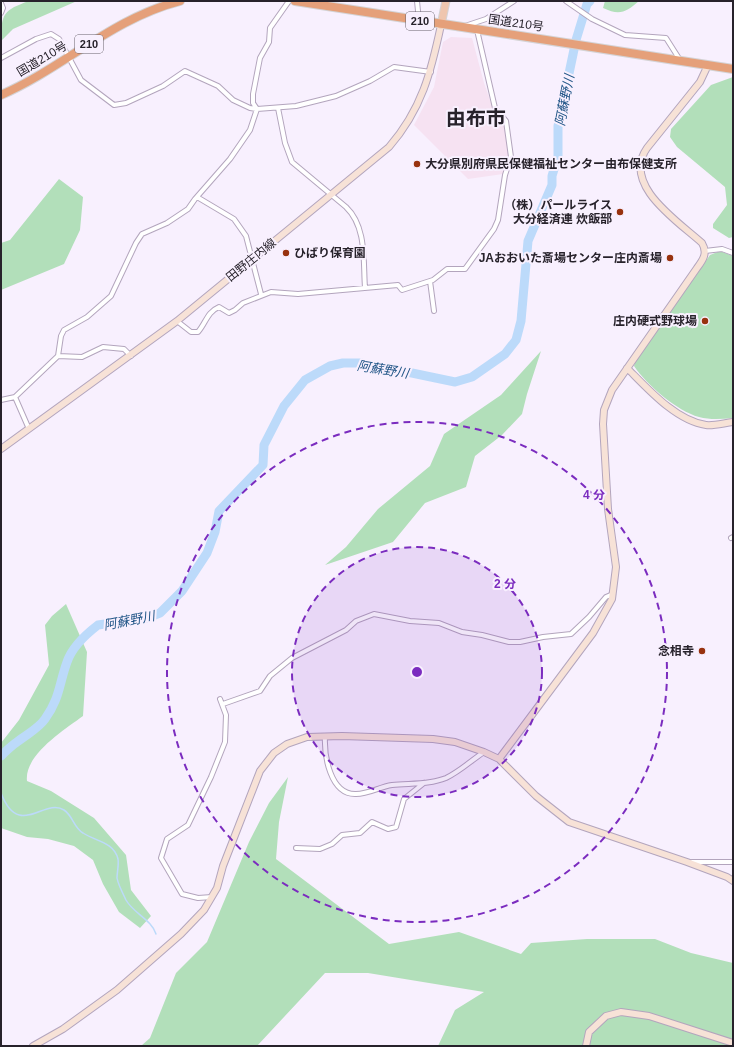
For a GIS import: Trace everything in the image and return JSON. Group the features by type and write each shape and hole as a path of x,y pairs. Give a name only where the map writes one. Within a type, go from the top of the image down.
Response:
{"highway":[{"name":"国道210号","path":"1,95 27,83 128,20 150,10 180,1"},
{"name":"国道210号","path":"295,1 441,25 733,69"}],"main road":[{"path":"441,25 446,1"}],"street":[{"path":"257,109 253,103 253,94 260,58 269,42 270,28 289,1"},
{"path":"417,1 419,21"},
{"path":"460,27 486,19 514,1"},
{"path":"566,1 575,6 592,20 629,36 664,37 669,41 680,61"},
{"path":"1,3 3,8 1,13"},
{"name":"田野庄内線","path":"1,449 177,321 381,155 400,134 417,107 431,72 441,25"},
{"path":"177,321 191,332 198,332 204,325 208,315 214,309 219,307 229,312 261,294 280,292 298,294 398,285 402,290 430,281 447,269 465,269 494,229 498,220 505,175 510,157 506,121 495,108 477,30"},
{"path":"1,58 48,34 57,37 81,80 114,105 126,103 163,86 185,71 218,86 233,100 250,108 257,109 296,106 336,96 360,86 394,67 431,72"},
{"path":"499,759 593,633 612,598 616,567 608,509 603,424 604,410 612,390 704,258 705,251 702,243 647,190 642,181 640,163 647,148 700,82 708,65"},
{"path":"278,108 285,143 292,162 353,214 359,225 365,288"},
{"path":"1,400 15,397 58,356 61,336 64,330 87,318 111,296 136,243 142,234 179,216 188,209 230,159 250,130 257,109"},
{"path":"197,197 234,219 246,236 261,294"},
{"path":"705,251 722,249 733,253"},
{"path":"430,281 434,311"},
{"path":"58,356 82,357 103,347 124,350 130,356"},
{"path":"627,368 662,402 692,420 708,425 733,422"},
{"path":"15,397 29,429"},
{"path":"212,897 198,898 182,894 161,858 167,839 188,826 211,777 225,742 227,727 221,702 260,691 270,676 292,658 346,630 356,621 374,614 439,623 462,632 482,634 509,642 520,642 543,637 570,634 589,617 606,597 613,594"},
{"path":"325,736 326,759 330,773 342,790 354,794 367,793 390,786 446,778 484,752"},
{"path":"33,1046 63,1029 96,1007 181,934 204,910 217,888 223,866 256,779 264,765 274,753 287,744 308,737 325,736 433,739 455,742 499,759 536,796 569,822 687,862 727,877 733,881"},
{"path":"296,848 320,849 332,844 342,836 360,833 372,822 388,829 396,827 404,799 424,782"},
{"path":"687,862 733,862"},
{"path":"586,1046 589,1032 606,1016 621,1012 649,1016 733,1043"}],"shaded area":[{"path":"451,37 472,38 484,83 495,114 506,123 509,160 503,174 468,179 414,125 434,87 443,42"}],"green space":[{"path":"29,1 77,1 13,29 1,41 3,18 9,10"},
{"path":"605,1 639,1 622,12 614,12 603,8"},
{"path":"733,77 733,237 729,238 713,228 713,224 727,205 725,187 677,147 670,137 671,129 711,85"},
{"path":"59,179 83,197 80,230 64,264 1,290 1,243 10,240"},
{"path":"720,251 733,256 733,418 712,419 690,414 672,403 654,389 634,366 635,362 710,255"},
{"path":"541,351 522,414 502,435 475,456 466,487 425,503 393,542 325,565 346,547 378,509 430,466 444,434 501,395"},
{"path":"66,604 87,652 83,716 56,736 38,753 28,771 27,781 51,791 94,818 126,855 131,890 151,916 140,928 119,912 103,884 93,860 74,846 48,839 27,837 1,828 1,743 19,720 49,665 45,625 52,616"},
{"path":"288,777 279,822 276,859 389,944 459,932 521,954 531,943 587,939 655,939 691,953 733,963 733,1046 438,1046 455,1010 484,992 368,973 325,973 257,1046 141,1046 150,1038 176,973 207,942 249,842 269,803"}],"waterway":[{"name":"阿蘇野川","path":"1,756 13,745 36,729 45,719 54,704 69,657 72,651 88,633 98,625 147,618 160,613 182,591 207,553 215,532 219,511 263,465 264,445 284,406 305,380 330,366 343,363 361,363 375,368 388,368 455,382 472,377 505,354 516,340 521,321 528,241 552,185 552,176 558,156 558,126 576,40 587,4 590,1"},
{"path":"1,793 8,807 16,814 24,816 48,808 56,807 64,810 70,815 80,831 113,849 118,859 117,878 126,900 129,905 151,925 156,934"}],"place":[{"name":"大分県別府県民保健福祉センター由布保健支所","path":"417,164"},
{"name":"（株）パールライス 大分経済連 炊飯部","path":"620,212"},
{"name":"ひばり保育園","path":"286,253"},
{"name":"JAおおいた斎場センター庄内斎場","path":"670,258"},
{"name":"庄内硬式野球場","path":"705,321"},
{"name":"念相寺","path":"702,651"}],"district":[{"name":"由布市","path":"476,118"}]}
